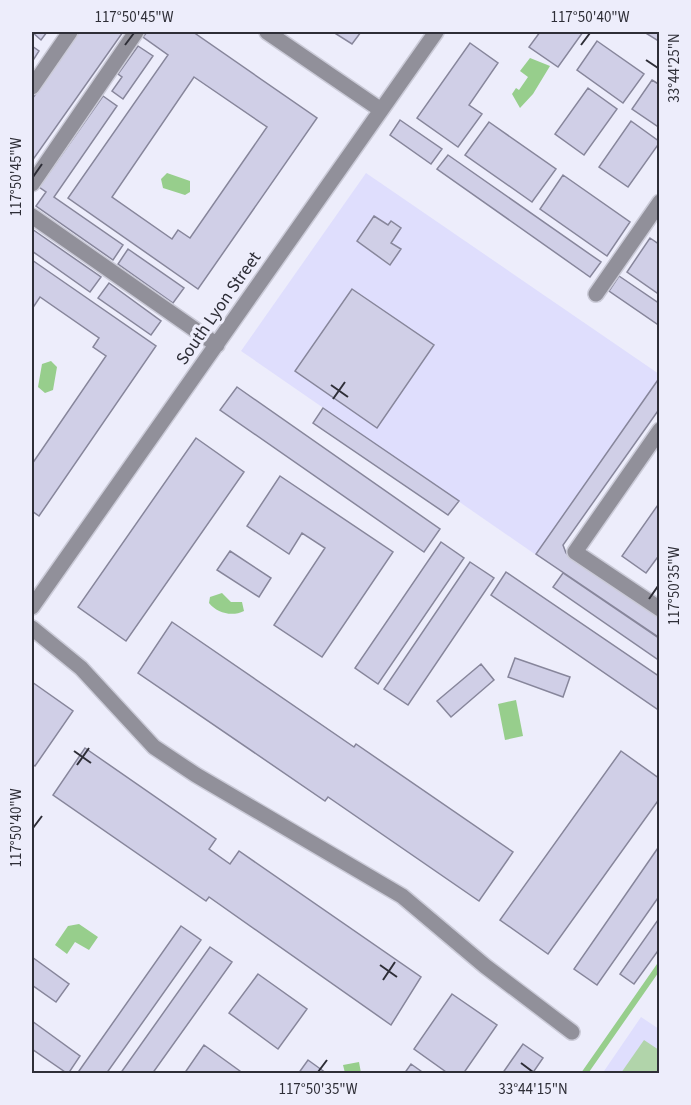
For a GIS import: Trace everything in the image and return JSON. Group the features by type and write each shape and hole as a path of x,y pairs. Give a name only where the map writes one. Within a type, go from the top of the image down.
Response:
{"street":[{"path":"32,87 70,32"},
{"path":"32,184 136,32"},
{"path":"267,32 381,110"},
{"name":"South Lyon Street","path":"32,607 436,32"},
{"path":"596,294 660,202"},
{"path":"32,216 217,345"},
{"path":"660,430 575,552 660,609"},
{"path":"32,628 81,668 154,747 196,775 402,896 485,966 572,1032"}],"shaded area":[{"path":"530,58 550,66 533,94 520,108 512,94 516,88 519,90 528,77 520,71"},
{"path":"167,173 190,181 190,192 185,195 163,188 161,179"},
{"path":"366,173 659,374 659,386 539,557 241,351"},
{"path":"51,361 57,367 53,390 45,393 38,387 42,364"},
{"path":"222,593 231,602 242,602 244,611 230,614 220,612 209,603 210,597"},
{"path":"516,700 523,736 505,740 498,704"},
{"path":"79,924 98,937 89,950 75,942 67,954 55,945 68,926"},
{"path":"641,1017 659,1029 659,1073 602,1074"},
{"path":"644,1040 659,1050 659,1073 621,1073"},
{"path":"359,1062 361,1073 345,1073 343,1065"}],"building":[{"path":"32,32 47,32 41,40"},
{"path":"79,32 123,32 32,161 32,99"},
{"path":"147,32 193,32 317,118 198,289 68,198 168,55 143,37","holes":["194,77 267,127 190,238 178,230 172,239 112,197"]},
{"path":"333,32 361,32 352,44"},
{"path":"540,32 583,32 558,67 529,47"},
{"path":"644,32 660,32 660,42"},
{"path":"597,41 644,74 623,103 577,70"},
{"path":"470,43 498,63 469,105 482,114 458,147 417,118"},
{"path":"32,46 39,51 32,62"},
{"path":"138,46 153,56 123,99 112,91 122,77 118,74"},
{"path":"652,80 660,85 660,128 632,109"},
{"path":"588,88 617,109 584,155 555,134"},
{"path":"103,96 117,106 54,197 123,245 113,260 36,206 46,192 39,187"},
{"path":"400,120 442,149 431,164 390,135"},
{"path":"631,121 660,142 628,187 599,167"},
{"path":"489,122 556,169 532,202 465,155"},
{"path":"448,155 601,262 590,277 437,169"},
{"path":"563,175 630,222 607,256 540,209"},
{"path":"374,216 388,225 391,221 401,228 391,243 401,249 390,265 357,241"},
{"path":"32,229 101,277 90,292 32,251"},
{"path":"650,238 660,245 660,295 627,272"},
{"path":"128,249 184,288 173,303 118,264"},
{"path":"32,260 156,346 39,516 32,511 32,464 106,356 93,347 99,338 40,297 32,309"},
{"path":"619,276 660,304 660,326 609,291"},
{"path":"109,283 161,321 151,335 98,298"},
{"path":"352,289 434,345 377,428 295,371"},
{"path":"660,377 660,408 563,545 566,553 660,617 660,638 536,554"},
{"path":"237,387 440,529 424,552 220,410"},
{"path":"323,408 459,501 448,515 313,423"},
{"path":"196,438 244,472 126,641 78,607"},
{"path":"280,476 393,552 322,657 274,625 325,548 302,533 289,554 247,526"},
{"path":"660,502 660,554 646,573 622,556"},
{"path":"441,542 464,558 378,684 355,668"},
{"path":"230,551 271,578 259,597 217,570"},
{"path":"470,562 494,578 408,705 384,689"},
{"path":"506,572 660,677 660,711 491,595"},
{"path":"563,573 660,639 660,661 553,587"},
{"path":"172,622 354,747 356,744 513,852 479,901 328,797 325,801 138,673"},
{"path":"515,658 570,677 563,697 508,677"},
{"path":"481,664 494,680 451,717 437,701"},
{"path":"32,682 73,711 35,766 32,764"},
{"path":"85,748 216,839 209,849 230,864 239,851 421,977 391,1025 209,897 206,901 53,795"},
{"path":"621,751 660,779 660,798 548,954 500,920"},
{"path":"660,845 660,895 597,985 574,969"},
{"path":"660,917 660,948 634,984 620,974"},
{"path":"181,926 201,940 106,1074 82,1074 79,1071"},
{"path":"210,947 232,962 152,1074 120,1074"},
{"path":"32,957 69,984 56,1002 32,985"},
{"path":"258,974 307,1009 278,1049 229,1013"},
{"path":"452,994 497,1025 463,1074 449,1074 414,1049"},
{"path":"32,1021 80,1056 68,1074 32,1049"},
{"path":"523,1044 543,1058 532,1074 502,1074"},
{"path":"204,1045 244,1074 184,1074"},
{"path":"308,1060 326,1073 298,1074"},
{"path":"411,1064 425,1074 404,1074"}],"waterway":[{"path":"584,1074 660,965"}]}
